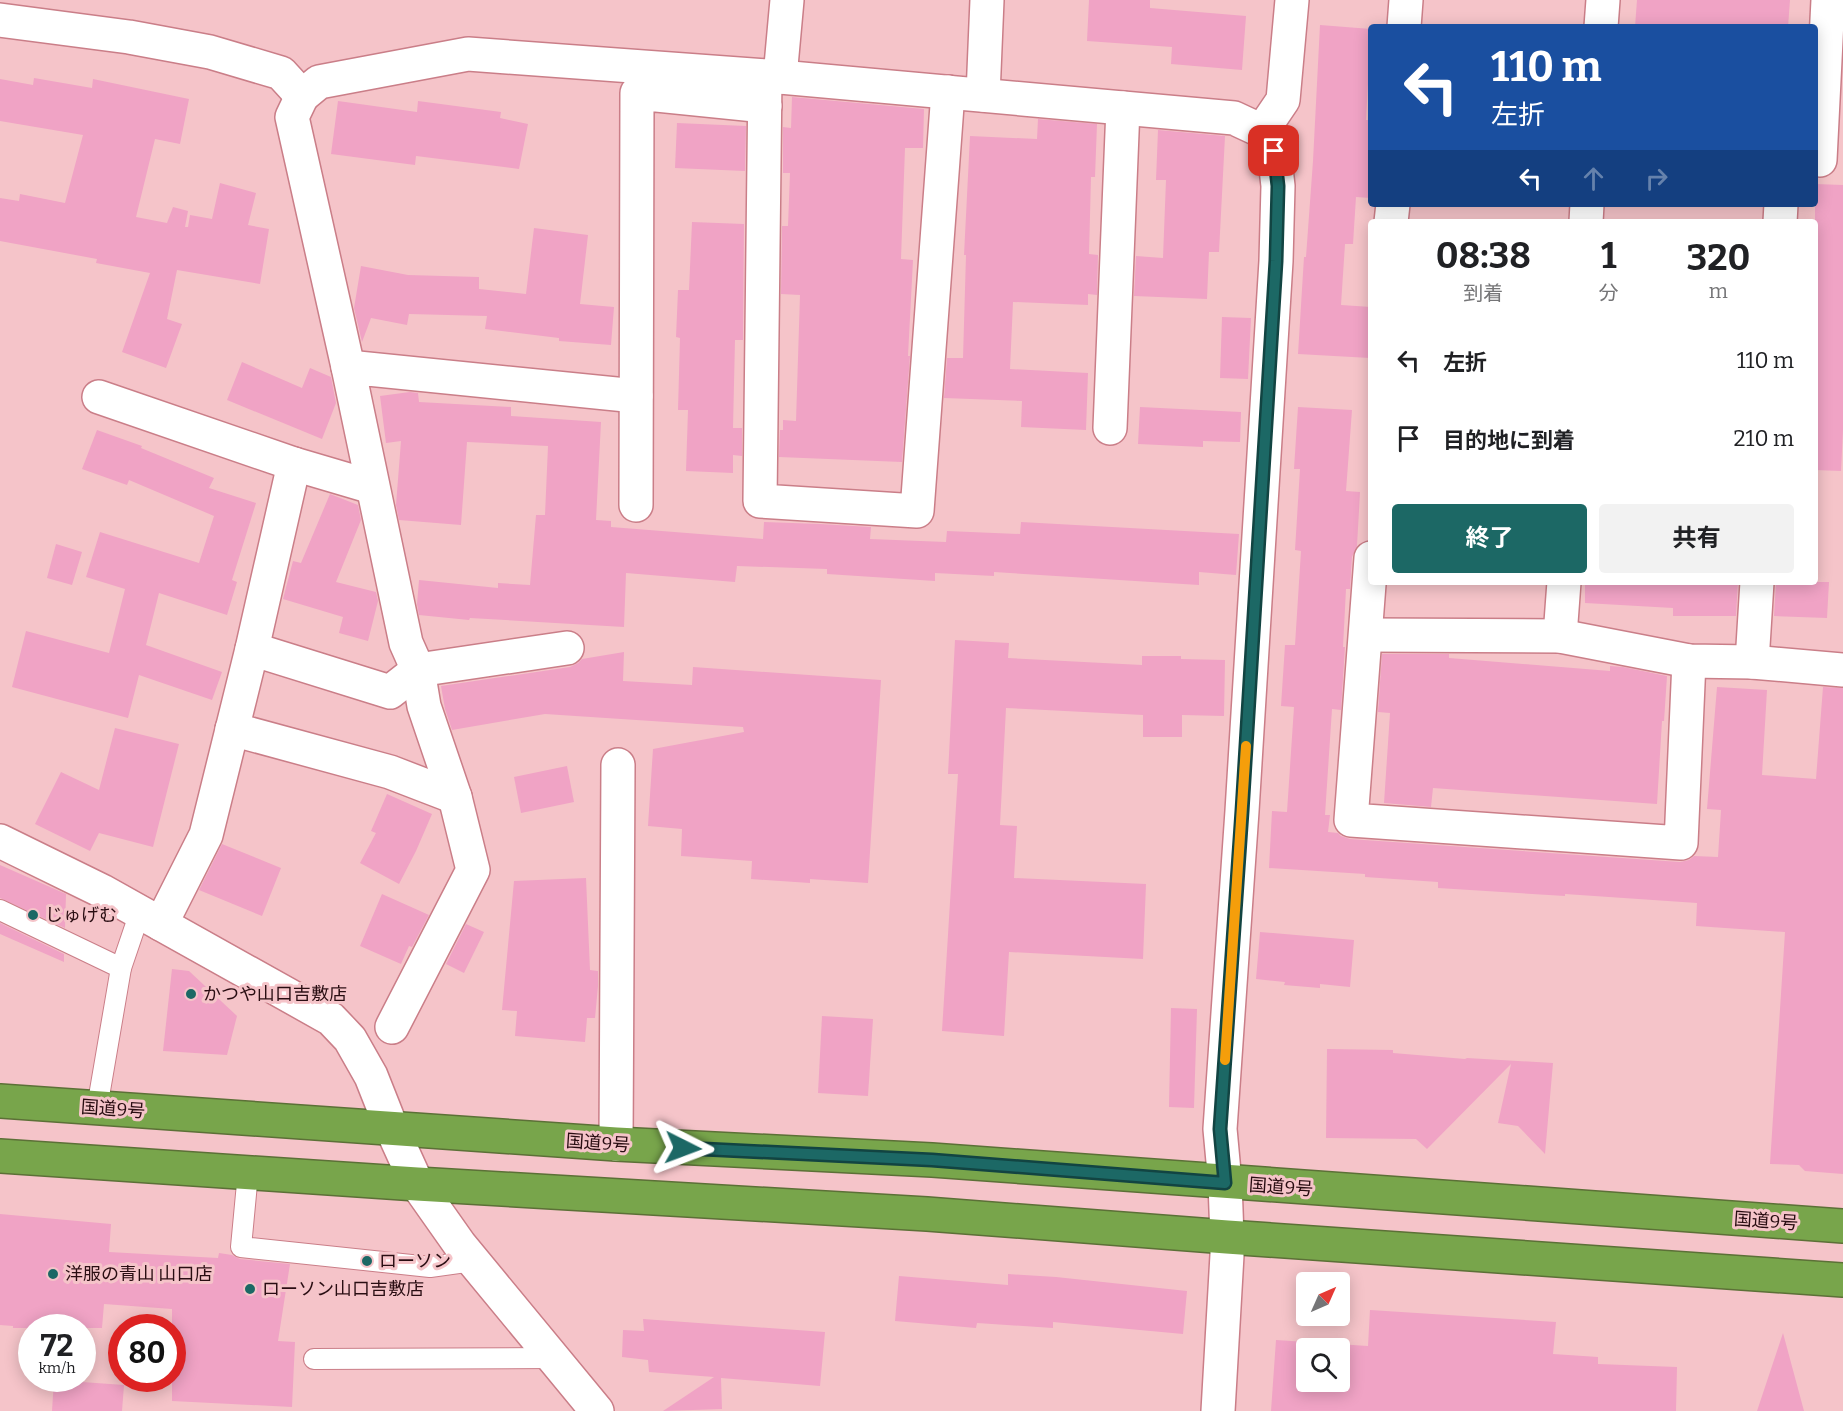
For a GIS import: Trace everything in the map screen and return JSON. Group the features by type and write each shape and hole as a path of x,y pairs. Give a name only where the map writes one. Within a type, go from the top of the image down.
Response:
{"highway":[{"name":"国道9号","path":"0,1101 616,1144 932,1160 1843,1227"},
{"path":"0,1156 417,1184 927,1214 1843,1280"}],"street":[{"path":"787,0 770,86 760,501 917,511 948,92"},
{"path":"983,95 987,0"},
{"path":"1262,131 1284,100 1292,0"},
{"path":"1404,24 1406,0"},
{"path":"1601,24 1603,0"},
{"path":"1826,161 1834,41 1828,0"},
{"path":"0,20 129,37 210,52 281,73 302,96"},
{"path":"392,1027 473,870 455,797 424,706 418,670 406,643 292,117 302,96 319,82 468,54 770,86 948,92 1234,118 1262,131 1274,151 1278,186 1276,261 1220,1129 1225,1183 1227,1255 1218,1411"},
{"path":"636,506 637,93 770,86"},
{"path":"1110,429 1124,108"},
{"path":"348,367 636,396"},
{"path":"99,398 294,465 372,487"},
{"path":"151,918 206,835 294,465"},
{"path":"1369,585 1351,820 1681,843 1689,660"},
{"path":"1560,636 1564,585"},
{"path":"1752,662 1757,585"},
{"path":"1366,635 1560,636 1689,660 1752,662 1843,670"},
{"path":"252,649 390,692 418,670 567,648"},
{"path":"232,729 390,772 455,797"},
{"path":"616,1144 618,765"},
{"path":"0,841 102,891 331,1019 350,1039 371,1076 417,1184 473,1261 597,1411"}],"lane":[{"path":"0,910 121,968"},
{"path":"97,1108 121,968 151,918"},
{"path":"249,1173 241,1247 430,1267 473,1261"},
{"path":"314,1359 554,1358"}],"building":[{"path":"1089,0 1150,0 1150,8 1246,16 1242,70 1171,64 1172,47 1087,41"},
{"path":"1637,0 1790,0 1788,24 1635,24"},
{"path":"1320,25 1368,29 1366,120 1368,120 1368,198 1356,197 1353,244 1345,244 1341,305 1368,307 1368,358 1298,354 1313,161"},
{"path":"34,78 92,88 93,79 189,99 180,144 155,139 136,217 167,223 173,207 188,211 185,227 188,227 190,215 212,219 220,183 256,193 248,225 269,229 260,284 177,270 167,319 182,324 166,368 122,352 150,273 96,263 97,259 0,241 0,198 19,201 20,194 65,203 83,135 0,121 0,79 33,85"},
{"path":"792,97 924,109 923,148 905,148 901,259 913,260 908,356 910,356 902,462 779,457 780,430 783,430 783,420 796,421 800,295 781,294 782,226 788,226 790,173 783,173 783,127 791,128"},
{"path":"338,101 417,112 418,101 501,112 500,118 528,124 519,169 416,156 415,165 331,154"},
{"path":"1038,119 1097,124 1095,177 1091,177 1089,254 1098,255 1097,295 1088,294 1088,305 1013,302 1010,369 1088,373 1086,430 1021,427 1022,401 944,398 947,358 963,358 966,255 964,255 970,136 1037,139"},
{"path":"677,123 746,126 745,171 675,168"},
{"path":"1158,130 1225,136 1219,252 1209,252 1207,299 1134,296 1136,256 1163,258 1166,180 1156,180"},
{"path":"1818,184 1843,185 1841,471 1818,470 1818,219 1815,219 1815,207 1818,207"},
{"path":"692,222 744,224 743,340 735,340 733,428 742,428 742,456 733,455 733,473 686,471 688,410 678,410 680,338 676,337 678,290 689,290"},
{"path":"534,228 588,235 580,304 614,307 611,345 559,341 559,338 485,329 487,316 409,314 407,325 371,318 362,342 354,308 361,266 408,275 479,277 479,289 526,294"},
{"path":"1222,317 1251,318 1248,379 1220,378"},
{"path":"242,362 302,388 310,368 331,377 336,403 322,439 227,400"},
{"path":"418,393 419,402 511,407 511,416 601,422 596,520 611,521 611,527 763,539 764,522 820,524 871,527 870,539 946,542 947,531 1020,534 1021,522 1239,534 1236,575 1199,572 1199,585 994,572 994,576 935,573 935,581 827,574 827,569 737,566 735,582 626,573 624,627 470,618 469,620 419,615 417,604 419,580 498,588 498,583 530,585 536,515 545,515 548,446 467,442 461,525 399,520 396,505 401,441 386,443 380,396"},
{"path":"1140,407 1241,412 1240,442 1203,441 1203,447 1138,444"},
{"path":"1298,407 1352,410 1346,491 1360,492 1357,546 1352,557 1350,589 1346,589 1341,710 1332,709 1325,815 1330,815 1328,832 1338,833 1350,839 1680,862 1694,856 1718,857 1721,810 1707,809 1717,687 1767,690 1762,775 1816,779 1823,687 1843,688 1843,1174 1805,1171 1799,1165 1770,1164 1785,932 1696,926 1697,903 1438,888 1438,882 1365,877 1365,874 1269,868 1272,811 1287,812 1294,707 1281,706 1285,645 1295,645 1301,551 1295,550 1300,469 1294,469"},
{"path":"97,430 142,446 141,448 214,478 209,488 256,503 232,580 237,582 227,615 159,593 146,645 222,672 212,700 139,675 128,718 12,687 26,631 109,653 125,589 86,577 100,532 199,563 214,516 129,480 127,485 82,469"},
{"path":"330,494 358,505 361,520 336,582 376,592 378,601 368,641 339,633 343,617 283,599 293,561 301,563"},
{"path":"56,544 82,552 72,585 47,578"},
{"path":"1818,582 1829,582 1827,618 1774,616 1776,585 1818,585"},
{"path":"1585,585 1738,585 1736,616 1673,616 1673,608 1585,603"},
{"path":"955,640 1009,643 1008,658 1142,665 1142,656 1181,656 1181,659 1225,660 1224,716 1182,715 1182,737 1143,737 1143,715 1006,708 1000,825 1017,826 1014,878 1146,884 1143,959 1009,952 1004,1036 942,1031 958,774 948,774"},
{"path":"624,652 623,681 692,685 693,667 881,680 868,883 810,879 810,883 751,879 752,861 681,856 682,829 648,826 653,749 744,732 743,727 545,714 452,730 441,686 570,667 582,659"},
{"path":"1382,654 1449,654 1449,658 1610,671 1610,666 1623,667 1667,676 1657,804 1433,788 1431,807 1384,803 1390,713 1378,712"},
{"path":"115,728 179,744 153,847 99,833 90,851 35,824 61,772 99,790"},
{"path":"567,766 574,802 521,813 514,777"},
{"path":"387,794 432,814 399,884 360,863 376,833 371,831"},
{"path":"222,844 281,868 262,916 199,890"},
{"path":"0,865 66,894 65,928 0,898"},
{"path":"586,878 590,970 598,971 598,986 595,1018 587,1018 585,1042 515,1036 517,1011 502,1010 514,881"},
{"path":"382,894 429,915 412,947 409,946 401,964 360,946"},
{"path":"0,923 64,954 64,962 0,934"},
{"path":"466,924 484,932 464,973 446,964"},
{"path":"1260,932 1354,940 1350,987 1320,984 1320,988 1284,985 1285,982 1256,979"},
{"name":"かつや山口吉敷店","path":"172,969 189,971 237,1016 227,1055 163,1051"},
{"path":"1171,1008 1197,1009 1194,1108 1169,1107"},
{"path":"822,1016 873,1019 868,1096 818,1093"},
{"path":"1327,1049 1393,1050 1393,1053 1465,1059 1553,1063 1545,1154 1518,1126 1498,1123 1511,1064 1427,1149 1416,1139 1326,1138"},
{"path":"0,1214 111,1224 109,1252 218,1258 219,1253 240,1259 290,1264 278,1341 295,1342 292,1407 172,1401 172,1392 186,1392 186,1314 172,1314 172,1309 104,1304 102,1328 96,1328 96,1314 18,1314 18,1328 0,1325"},
{"path":"1008,1274 1187,1291 1183,1334 1053,1322 1053,1328 977,1323 976,1328 895,1321 899,1276 1008,1285"},
{"path":"1370,1310 1556,1322 1553,1354 1598,1357 1598,1364 1677,1367 1676,1411 1271,1411 1276,1340 1296,1341 1296,1392 1350,1392 1350,1345 1368,1346"},
{"path":"643,1319 825,1332 820,1386 721,1378 722,1409 663,1411 714,1377 649,1372 648,1360 622,1357 623,1330 644,1331"},
{"path":"1783,1333 1804,1411 1757,1411"},
{"path":"96,1383 108,1384 108,1392 123,1392 122,1411 52,1411 53,1392 96,1392"}],"slow traffic":[{"path":"1225,1060 1246,746"}],"place":[{"name":"じゅげむ","path":"33,915"},
{"name":"かつや山口吉敷店","path":"191,994"},
{"name":"ローソン","path":"367,1261"},
{"name":"洋服の青山 山口店","path":"53,1274"},
{"name":"ローソン山口吉敷店","path":"250,1289"}],"route":[{"path":"683,1148 932,1160 1225,1183 1220,1129 1276,261 1278,186 1274,151"}]}
